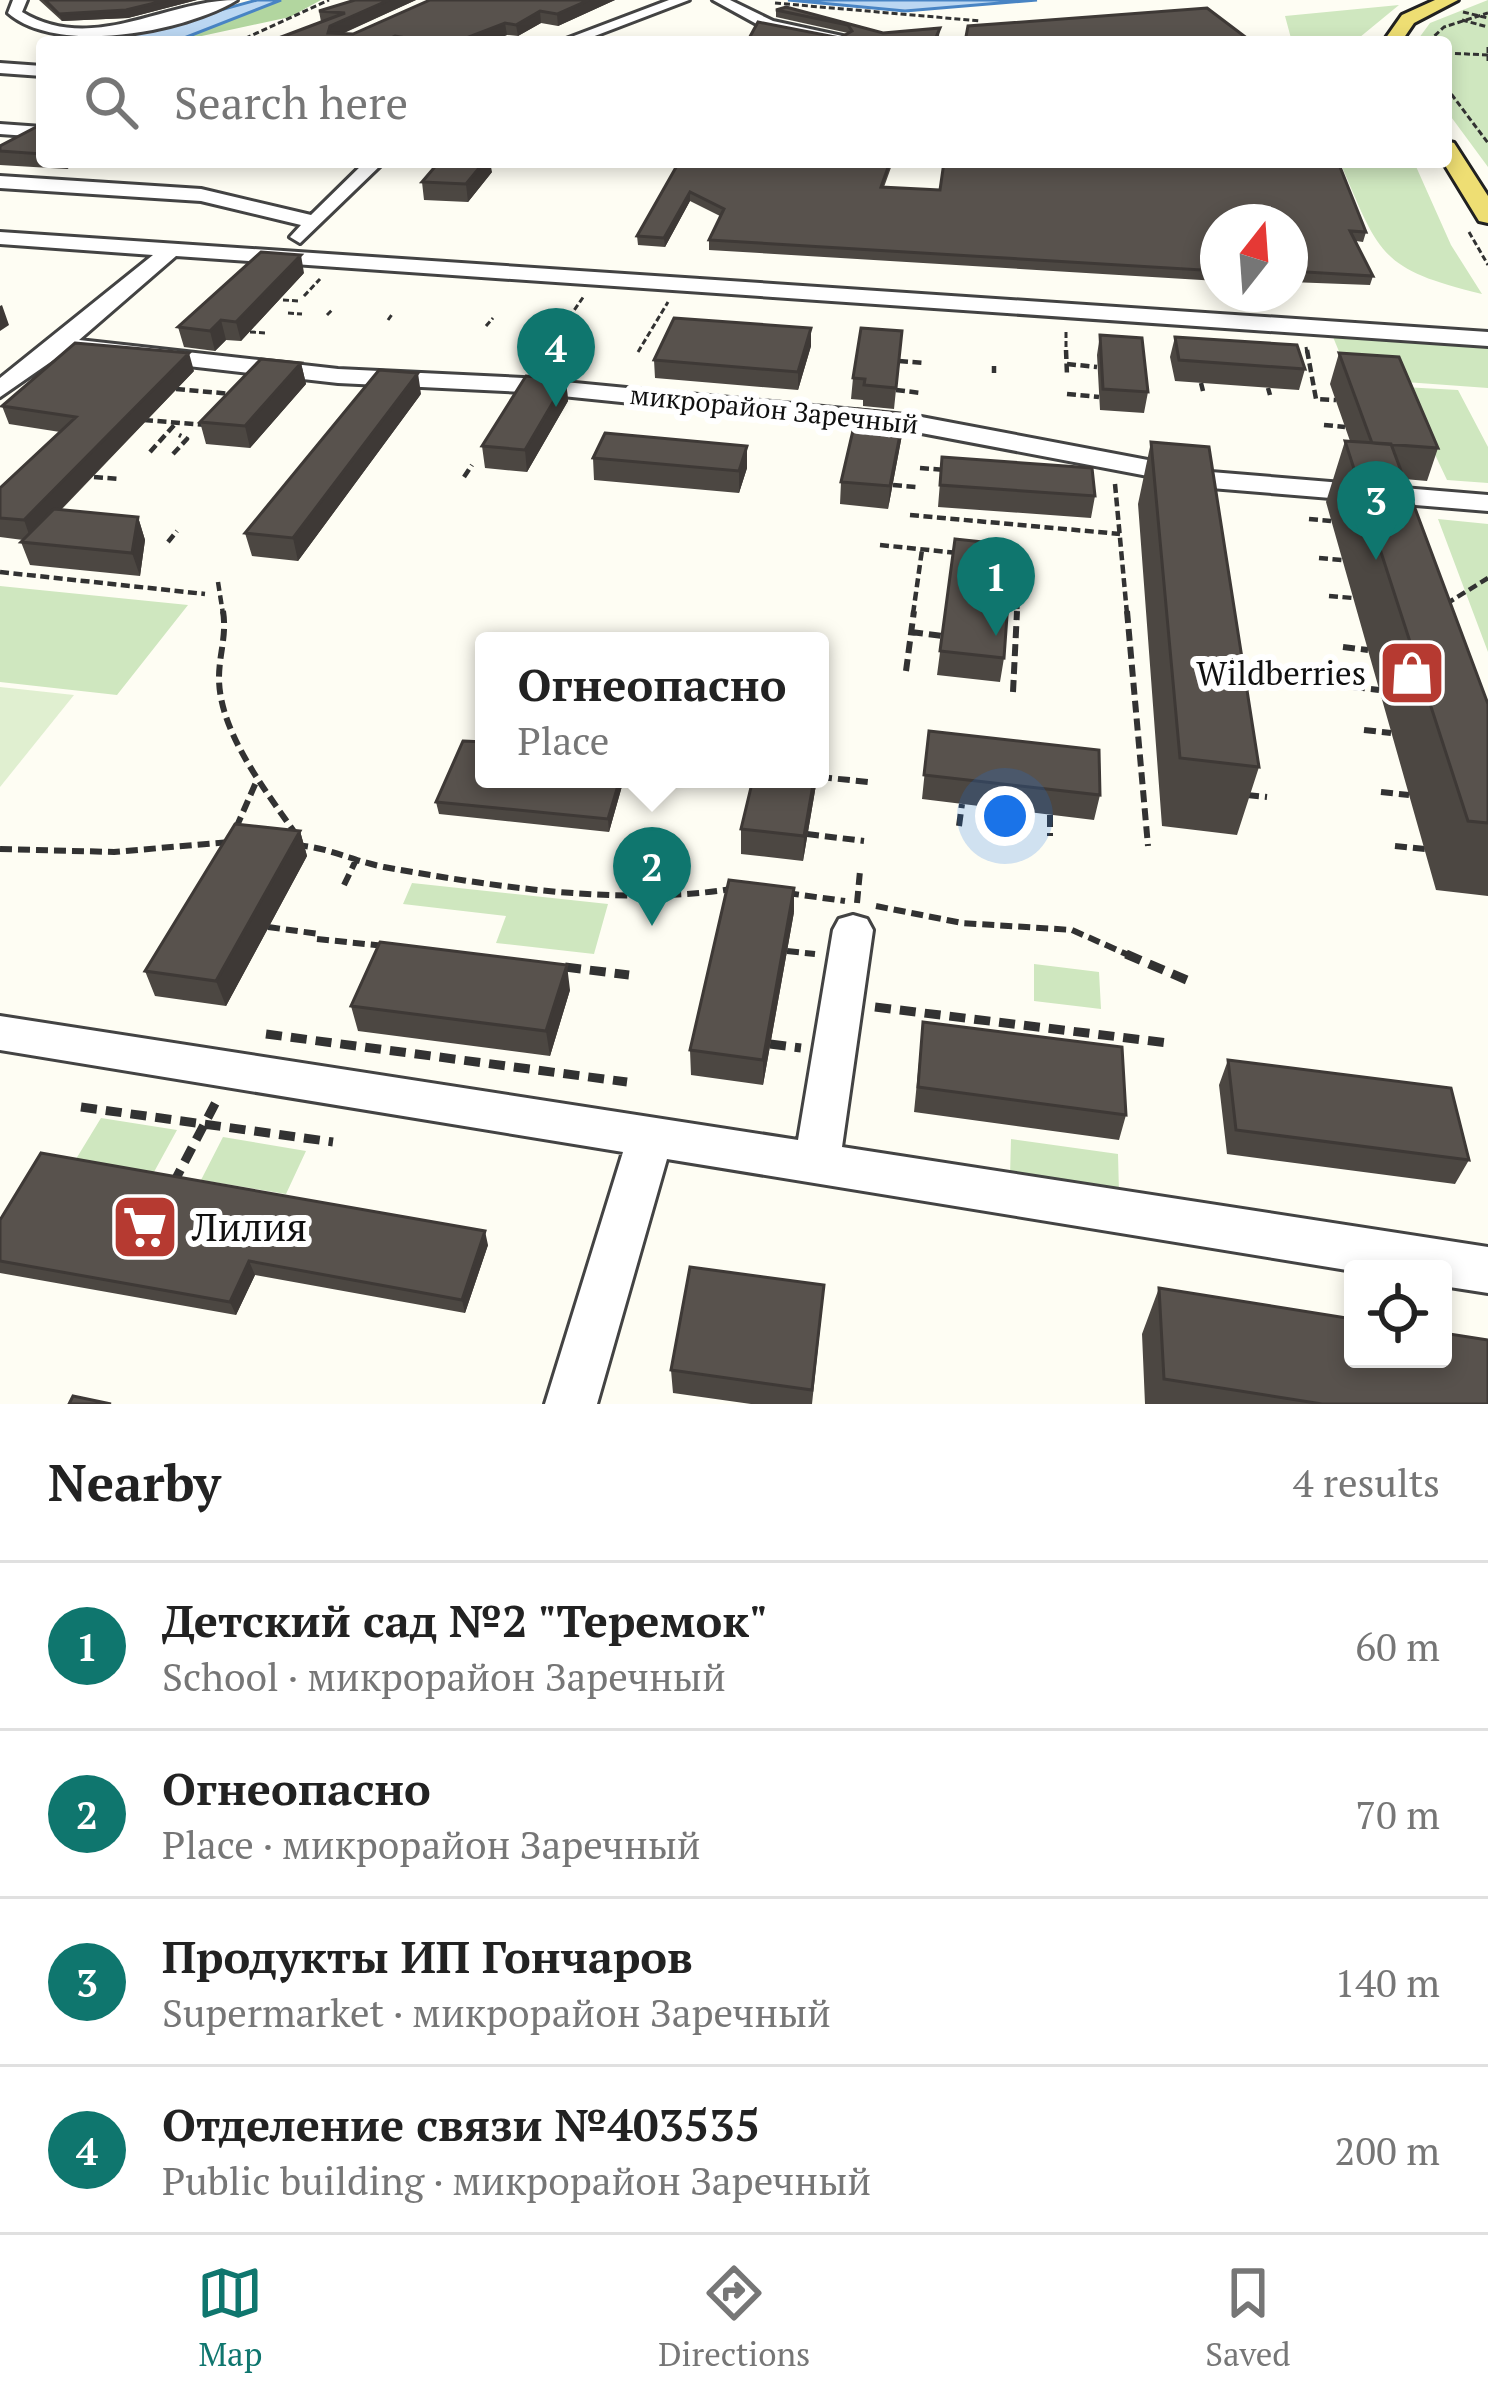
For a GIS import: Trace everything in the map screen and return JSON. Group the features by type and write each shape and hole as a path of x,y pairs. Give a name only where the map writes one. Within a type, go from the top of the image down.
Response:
{"main road":[{"path":"1396,36 1408,19 1448,0"},
{"path":"1452,158 1488,215"}],"street":[{"path":"20,0 15,14 29,27 96,32 230,0"},
{"path":"582,36 682,0"},
{"path":"720,0 769,25 834,36"},
{"path":"0,68 36,71"},
{"path":"0,84 36,86"},
{"path":"0,129 36,131"},
{"path":"281,257 369,168"},
{"path":"0,182 201,195 315,222"},
{"path":"0,238 1488,339"},
{"path":"5,383 59,345 172,250"},
{"name":"микрорайон Заречный","path":"59,345 238,361 338,376 523,385 916,424 1211,480 1488,503"},
{"path":"817,1163 853,930"},
{"path":"0,1033 1488,1270"},
{"path":"571,1404 651,1136"}],"path":[{"path":"250,36 329,0"},
{"path":"770,2 981,21"},
{"path":"1433,36 1488,13"},
{"path":"1462,20 1488,27"},
{"path":"1452,54 1487,57 1488,46"},
{"path":"1452,95 1488,143"},
{"path":"581,340 557,335 596,278"},
{"path":"638,352 679,284"},
{"path":"283,300 299,301"},
{"path":"327,315 333,309"},
{"path":"1066,310 1067,375"},
{"path":"288,313 302,314"},
{"path":"388,320 393,313"},
{"path":"486,326 493,318"},
{"path":"525,329 531,321"},
{"path":"1300,326 1316,399 1336,400"},
{"path":"250,332 266,333"},
{"path":"542,356 570,358"},
{"path":"899,362 925,363"},
{"path":"1067,364 1097,367"},
{"path":"176,388 251,395"},
{"path":"896,390 921,393"},
{"path":"1067,394 1099,397"},
{"path":"144,420 222,427"},
{"path":"150,452 176,423"},
{"path":"1324,425 1345,427"},
{"path":"173,454 188,439 178,435"},
{"path":"464,477 472,464"},
{"path":"920,468 953,471"},
{"path":"94,476 119,479"},
{"path":"1094,482 1115,484 1148,846"},
{"path":"893,485 916,487"},
{"path":"910,515 1120,534"},
{"path":"1309,519 1331,520"},
{"path":"168,542 177,531"},
{"path":"880,544 970,554"},
{"path":"906,671 922,549"},
{"path":"1004,557 1020,559 1013,692"},
{"path":"1319,557 1342,560"},
{"path":"0,572 205,594"},
{"path":"1432,613 1488,578"},
{"path":"218,582 227,636 219,677 225,710 258,778 304,846"},
{"path":"1329,596 1353,598"},
{"path":"911,632 942,635"},
{"path":"1003,644 1016,645"},
{"path":"1343,647 1368,650"},
{"path":"1353,687 1379,690"},
{"path":"1364,730 1391,733"},
{"path":"230,842 258,778"},
{"path":"829,778 868,782"},
{"path":"1381,792 1409,795"},
{"path":"1231,793 1268,797"},
{"path":"959,826 962,804"},
{"path":"1050,815 1050,836"},
{"path":"808,835 864,841"},
{"path":"0,849 43,856 121,855 249,843"},
{"path":"278,844 334,848 379,866 574,891 673,898 747,886"},
{"path":"1395,846 1425,849"},
{"path":"344,885 357,858"},
{"path":"772,891 962,922 1072,930 1190,981"},
{"path":"268,927 406,949"},
{"path":"562,967 629,974"},
{"path":"842,1003 1168,1043"},
{"path":"970,1019 970,1036"},
{"path":"1060,1030 1061,1048"},
{"path":"266,1034 627,1082"},
{"path":"449,1059 454,1044"},
{"path":"171,1187 232,1070"},
{"path":"81,1106 333,1142"}],"green space":[{"path":"281,0 321,0 290,17 189,36"},
{"path":"1488,0 1488,167 1452,118 1452,36 1420,36 1430,23"},
{"path":"1399,5 1361,36 1290,36 1285,16"},
{"path":"1343,168 1417,168 1451,245 1482,294 1403,266 1388,254 1365,219"},
{"path":"1333,337 1488,347 1488,388 1350,378"},
{"path":"1403,387 1458,390 1488,447 1488,483 1447,480"},
{"path":"1438,519 1488,524 1488,652"},
{"path":"0,586 188,605 117,695 0,682"},
{"path":"0,687 74,695 0,787"},
{"path":"412,883 608,904 594,954 496,943 506,916 403,904"},
{"path":"1034,964 1099,972 1101,1009 1034,1001"},
{"path":"101,1118 177,1130 154,1172 76,1159"},
{"path":"223,1137 306,1151 286,1194 201,1180"},
{"path":"1011,1139 1118,1154 1119,1193 1010,1176"}],"water":[{"path":"257,0 281,0 189,36 126,36"},
{"path":"788,0 1037,0 905,11"}],"building":[{"path":"45,0 167,0 126,10 59,14"},
{"path":"355,0 389,0 330,26 328,33 353,34 430,0 589,0 557,14 540,11 516,25 505,23 471,36 284,36 345,13 319,11"},
{"path":"786,7 883,33 940,28 937,36 843,36 852,31 848,25 776,10"},
{"path":"1207,8 1244,36 966,36 968,26"},
{"path":"758,22 830,36 750,36"},
{"path":"36,127 36,154 0,151 0,146"},
{"path":"434,168 479,168 466,184 422,182"},
{"path":"676,168 888,168 881,187 940,190 943,168 1340,168 1366,232 1350,231 1373,276 1308,272 1308,204 1200,204 1200,270 709,240 724,209 690,192 664,238 637,236"},
{"path":"261,252 301,255 236,322 221,320 210,331 178,327"},
{"path":"674,318 811,328 798,372 654,360"},
{"path":"861,328 902,331 896,388 864,385 865,379 853,378"},
{"path":"1100,335 1142,338 1148,392 1103,389"},
{"path":"1175,337 1297,345 1305,369 1179,360"},
{"path":"75,343 189,353 24,520 0,518 0,488 76,417 2,406"},
{"path":"1339,353 1399,357 1438,448 1372,443"},
{"path":"261,359 301,363 245,426 200,422"},
{"path":"379,370 418,373 293,538 245,533"},
{"path":"526,376 566,380 525,450 482,446"},
{"path":"858,409 904,414 890,486 841,482"},
{"path":"605,433 747,446 739,471 593,458"},
{"path":"1345,441 1391,444 1488,704 1488,823 1468,821"},
{"path":"1151,442 1209,447 1259,767 1180,758"},
{"path":"942,457 1092,468 1095,496 940,485"},
{"path":"54,509 138,517 132,553 21,542"},
{"path":"955,539 1012,545 1004,658 940,651"},
{"path":"929,731 1099,750 1100,795 924,775"},
{"path":"463,741 475,742 475,788 617,788 608,819 436,802"},
{"path":"751,788 812,788 804,836 741,829"},
{"path":"235,824 300,831 216,981 145,971"},
{"path":"729,880 794,888 763,1060 690,1050"},
{"path":"380,942 567,965 546,1031 351,1006"},
{"path":"923,1022 1122,1047 1126,1115 918,1087"},
{"path":"1228,1060 1451,1088 1469,1160 1236,1130"},
{"path":"41,1153 485,1231 462,1300 249,1261 230,1302 0,1261 0,1220"},
{"path":"690,1267 824,1285 812,1390 671,1370"},
{"path":"1159,1288 1344,1318 1344,1368 1452,1368 1452,1334 1488,1340 1488,1404 1322,1404 1164,1379"},
{"path":"73,1396 111,1404 69,1404"}],"place":[{"name":"Отделение связи №403535","path":"556,407"},
{"name":"Продукты ИП Гончаров","path":"1376,560"},
{"name":"Детский сад №2 \"Теремок\"","path":"996,636"},
{"name":"Wildberries","path":"1412,673"},
{"name":"Огнеопасно","path":"652,926"},
{"name":"Лилия","path":"145,1227"}]}
